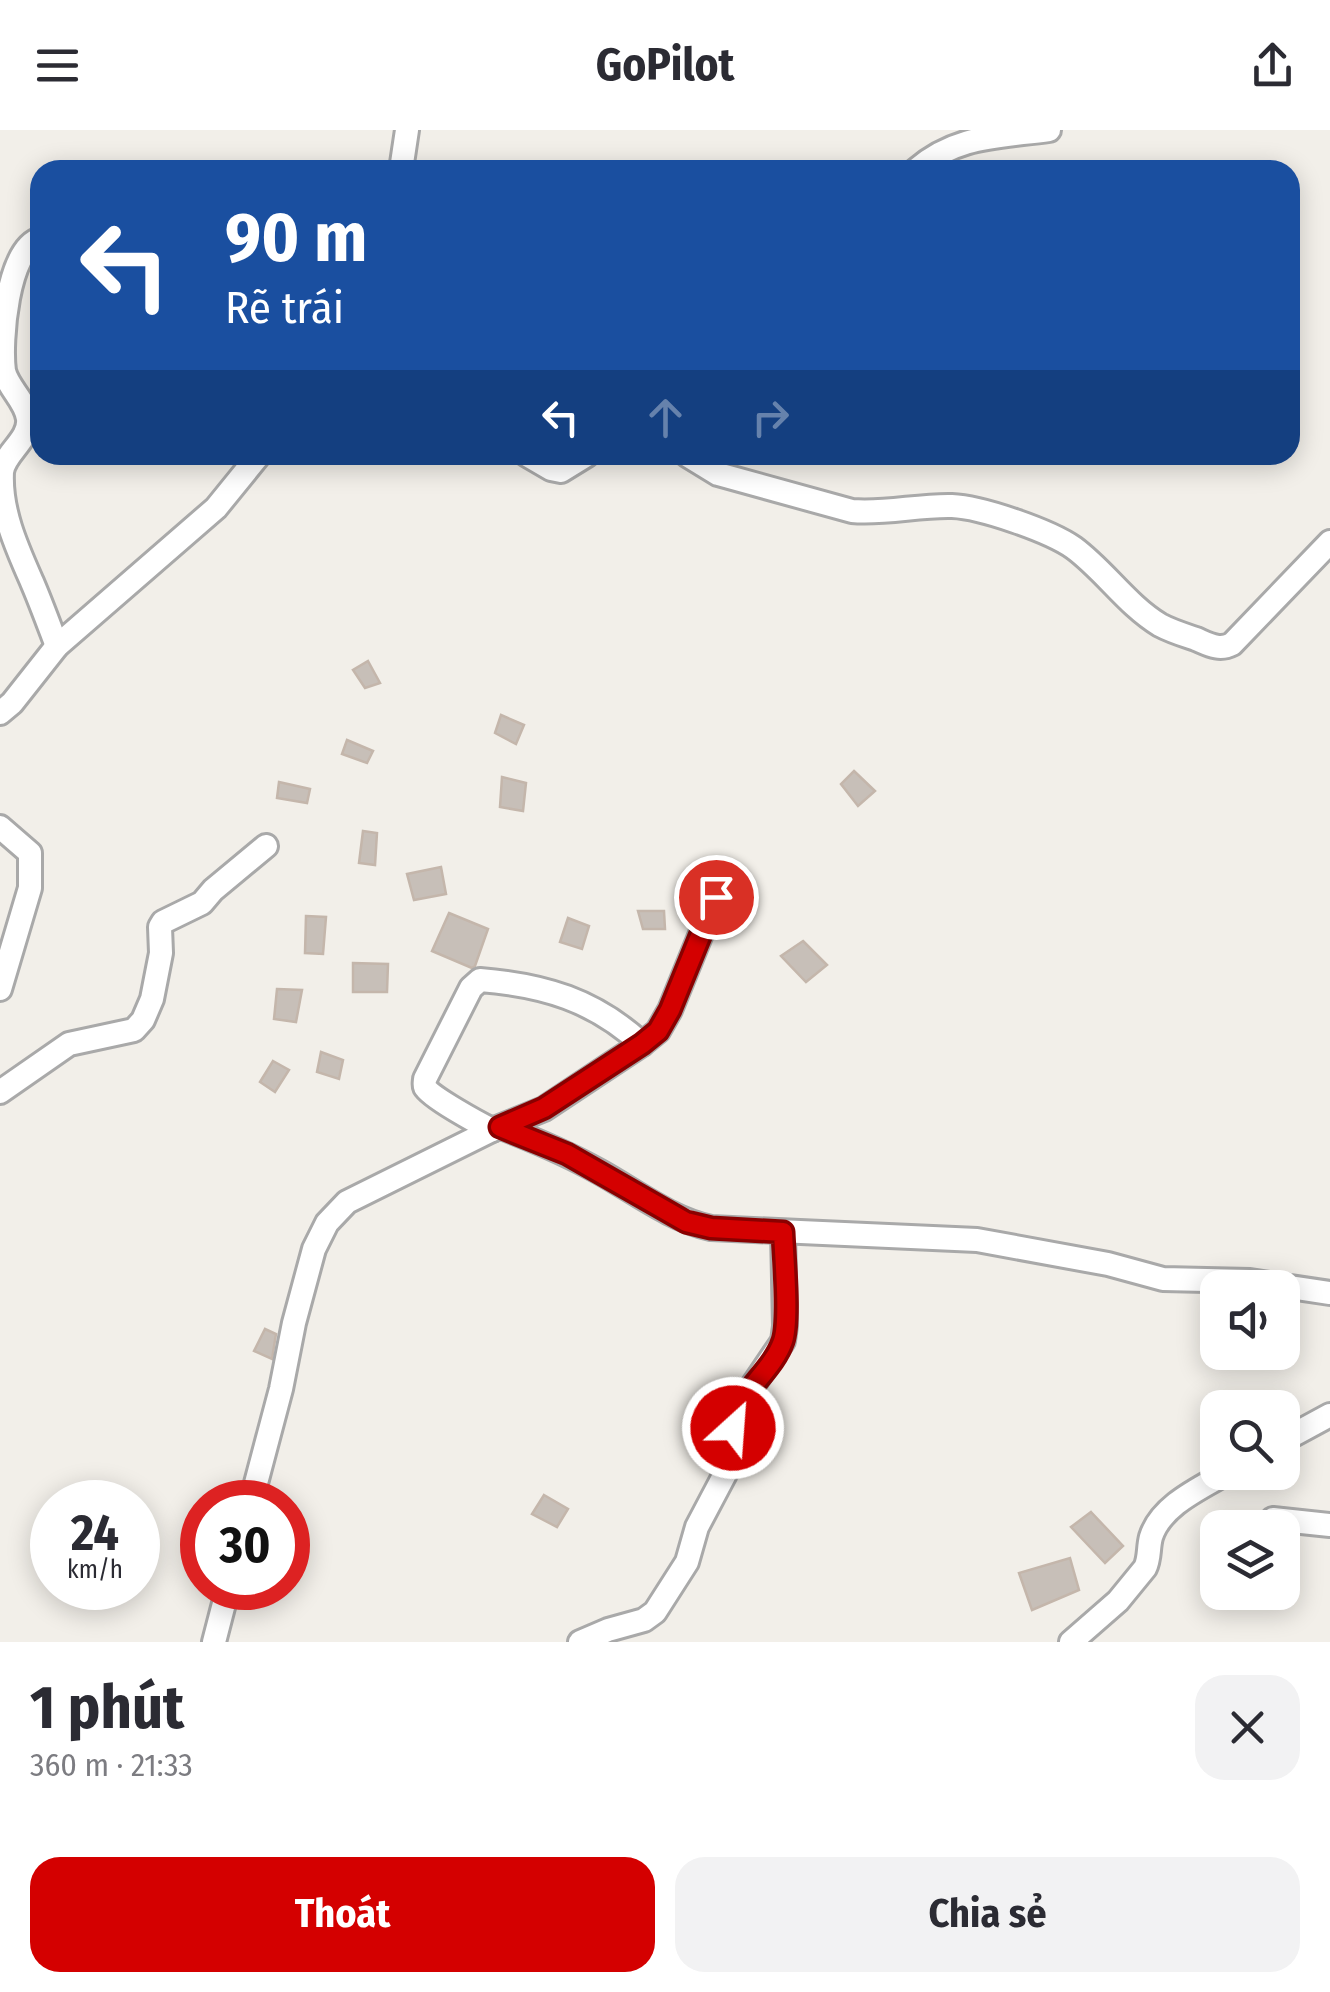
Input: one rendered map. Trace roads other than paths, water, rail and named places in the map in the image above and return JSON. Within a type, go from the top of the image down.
[{"type":"street","points":[[403,160],[408,130]]},
{"type":"street","points":[[928,160],[965,141],[1049,130]]},
{"type":"street","points":[[30,243],[11,278],[2,353],[5,376],[22,402],[28,420],[23,437],[3,466],[2,490],[9,530],[57,646]]},
{"type":"street","points":[[0,713],[57,646],[216,508],[251,465]]},
{"type":"street","points":[[545,465],[561,471],[571,465]]},
{"type":"street","points":[[703,465],[718,474],[852,511],[952,506],[978,509],[1063,541],[1162,626],[1225,648],[1330,542]]},
{"type":"street","points":[[0,827],[30,853],[30,888],[0,989]]},
{"type":"street","points":[[0,1092],[69,1044],[134,1030],[152,999],[163,922],[202,903],[212,890],[266,846]]},
{"type":"street","points":[[257,1480],[314,1249],[327,1223],[347,1202],[544,1108],[658,1031],[716,897]]},
{"type":"street","points":[[642,1044],[590,1007],[556,991],[480,980],[472,988],[424,1085],[444,1101],[496,1128],[567,1154],[686,1222],[711,1228],[977,1240],[1108,1264],[1163,1279],[1250,1281],[1330,1294]]},
{"type":"street","points":[[580,1642],[644,1620],[655,1612],[687,1562],[697,1527],[730,1462],[739,1406],[783,1342],[783,1232]]},
{"type":"street","points":[[1300,1431],[1330,1414]]},
{"type":"street","points":[[1071,1642],[1118,1602],[1146,1568],[1152,1534],[1162,1517],[1200,1489]]},
{"type":"street","points":[[1300,1522],[1330,1525]]},
{"type":"street","points":[[214,1642],[222,1610]]}]
